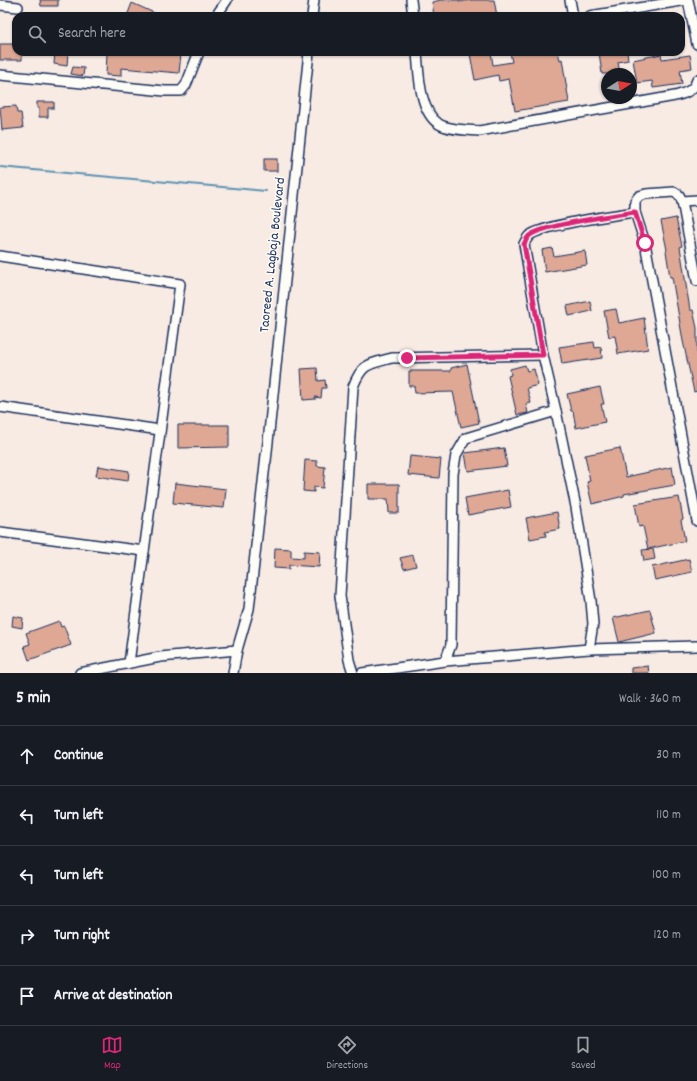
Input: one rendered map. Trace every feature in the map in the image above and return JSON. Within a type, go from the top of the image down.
[{"type":"street","points":[[219,12],[227,0]]},
{"type":"street","points":[[312,12],[314,0]]},
{"type":"street","points":[[411,0],[412,12]]},
{"type":"street","points":[[570,0],[572,12]]},
{"type":"street","points":[[614,12],[687,0],[697,44]]},
{"type":"street","points":[[0,5],[18,7]]},
{"type":"street","points":[[0,75],[164,91],[181,91],[186,85],[197,56]]},
{"type":"street","name":"Taoreed A. Lagbaja Boulevard","points":[[266,461],[309,56]]},
{"type":"street","points":[[417,56],[421,95],[432,117],[440,125],[479,131],[675,96],[690,91],[697,80]]},
{"type":"street","points":[[697,281],[682,201],[679,195],[674,192],[639,196],[635,201],[635,212],[645,243],[697,522]]},
{"type":"street","points":[[682,201],[697,200]]},
{"type":"street","points":[[589,649],[593,624],[591,600],[576,507],[543,355],[524,244],[529,236],[538,231],[590,219],[635,212]]},
{"type":"street","points":[[0,256],[180,284],[129,662]]},
{"type":"street","points":[[353,673],[349,660],[340,596],[353,387],[358,373],[370,364],[392,358],[543,355]]},
{"type":"street","name":"Taoreed A. Lagbaja Boulevard","points":[[233,673],[249,609],[275,377]]},
{"type":"street","points":[[0,407],[160,430]]},
{"type":"street","points":[[445,661],[451,645],[453,474],[456,455],[466,438],[556,411]]},
{"type":"street","points":[[0,532],[144,551]]},
{"type":"street","points":[[362,673],[445,661],[589,649],[697,646]]},
{"type":"street","points":[[80,673],[160,656],[238,650]]},
{"type":"building","points":[[40,0],[58,0],[58,6],[41,6]]},
{"type":"building","points":[[441,0],[459,0],[459,2],[471,0],[494,0],[496,12],[433,12],[432,2]]},
{"type":"building","points":[[132,3],[152,12],[129,12]]},
{"type":"building","points":[[0,44],[12,44],[12,56],[22,56],[22,60],[0,60]]},
{"type":"building","points":[[690,55],[692,68],[680,70],[682,84],[653,88],[652,81],[637,83],[637,68],[634,68],[633,60],[652,56],[661,56],[662,59]]},
{"type":"building","points":[[55,56],[68,56],[67,66],[54,64]]},
{"type":"building","points":[[107,56],[181,56],[179,73],[121,68],[121,76],[106,75]]},
{"type":"building","points":[[470,56],[492,56],[493,65],[512,62],[511,56],[559,56],[560,60],[562,59],[569,102],[515,111],[509,79],[499,81],[498,75],[475,80]]},
{"type":"building","points":[[600,56],[628,56],[628,60],[618,62],[619,68],[601,68]]},
{"type":"building","points":[[73,67],[84,68],[83,76],[71,74]]},
{"type":"building","points":[[37,102],[54,102],[54,108],[48,108],[48,117],[39,117]]},
{"type":"building","points":[[16,106],[17,113],[21,113],[23,128],[2,130],[0,107]]},
{"type":"building","points":[[264,159],[277,159],[277,171],[264,171]]},
{"type":"building","points":[[676,218],[682,246],[680,247],[690,310],[693,310],[697,328],[697,391],[694,392],[683,341],[672,277],[670,277],[667,250],[661,221]]},
{"type":"building","points":[[552,248],[554,256],[585,251],[587,265],[545,272],[542,250]]},
{"type":"building","points":[[590,301],[592,311],[569,316],[567,306]]},
{"type":"building","points":[[616,309],[619,323],[644,318],[648,349],[618,354],[615,336],[609,337],[604,311]]},
{"type":"building","points":[[594,342],[595,348],[601,347],[602,358],[562,364],[559,347]]},
{"type":"building","points":[[467,364],[479,423],[461,427],[453,392],[415,393],[414,386],[409,386],[409,371],[451,371],[451,368]]},
{"type":"building","points":[[525,365],[527,371],[534,369],[538,385],[527,388],[531,403],[526,404],[528,413],[517,415],[508,376],[511,375],[510,369]]},
{"type":"building","points":[[317,368],[318,381],[325,380],[326,388],[322,388],[321,398],[315,397],[316,399],[303,400],[301,369]]},
{"type":"building","points":[[600,387],[604,404],[601,404],[605,422],[576,428],[573,411],[571,411],[567,394]]},
{"type":"building","points":[[178,425],[229,425],[229,447],[178,448]]},
{"type":"building","points":[[504,448],[507,466],[468,471],[465,453]]},
{"type":"building","points":[[620,448],[626,477],[672,467],[675,485],[624,494],[624,496],[592,504],[587,482],[590,481],[585,455]]},
{"type":"building","points":[[410,456],[441,459],[439,478],[408,475]]},
{"type":"building","points":[[305,460],[317,461],[317,466],[325,467],[323,488],[314,487],[314,492],[303,491]]},
{"type":"building","points":[[98,466],[129,471],[128,481],[96,476]]},
{"type":"building","points":[[175,483],[226,489],[224,508],[173,503]]},
{"type":"building","points":[[368,484],[399,484],[399,513],[389,513],[388,499],[368,499]]},
{"type":"building","points":[[508,490],[511,507],[468,515],[465,498]]},
{"type":"building","points":[[679,497],[685,541],[648,549],[643,526],[639,527],[635,504]]},
{"type":"building","points":[[557,512],[560,529],[545,532],[546,536],[530,539],[526,518]]},
{"type":"building","points":[[275,548],[291,549],[291,557],[304,558],[304,551],[320,552],[319,567],[289,565],[289,569],[274,568]]},
{"type":"building","points":[[653,549],[655,559],[644,561],[642,550]]},
{"type":"building","points":[[413,555],[416,566],[404,569],[400,558]]},
{"type":"building","points":[[689,559],[692,572],[655,580],[652,567]]},
{"type":"building","points":[[650,610],[656,633],[619,642],[613,618]]},
{"type":"building","points":[[13,616],[23,618],[22,628],[12,626]]},
{"type":"building","points":[[59,621],[61,627],[64,626],[71,645],[29,660],[24,646],[30,644],[26,633]]},
{"type":"building","points":[[648,666],[649,673],[631,673],[631,668]]},
{"type":"waterway","points":[[0,167],[266,191]]},
{"type":"route","points":[[407,358],[543,355],[524,244],[529,236],[538,231],[590,219],[635,212],[645,243]]}]
